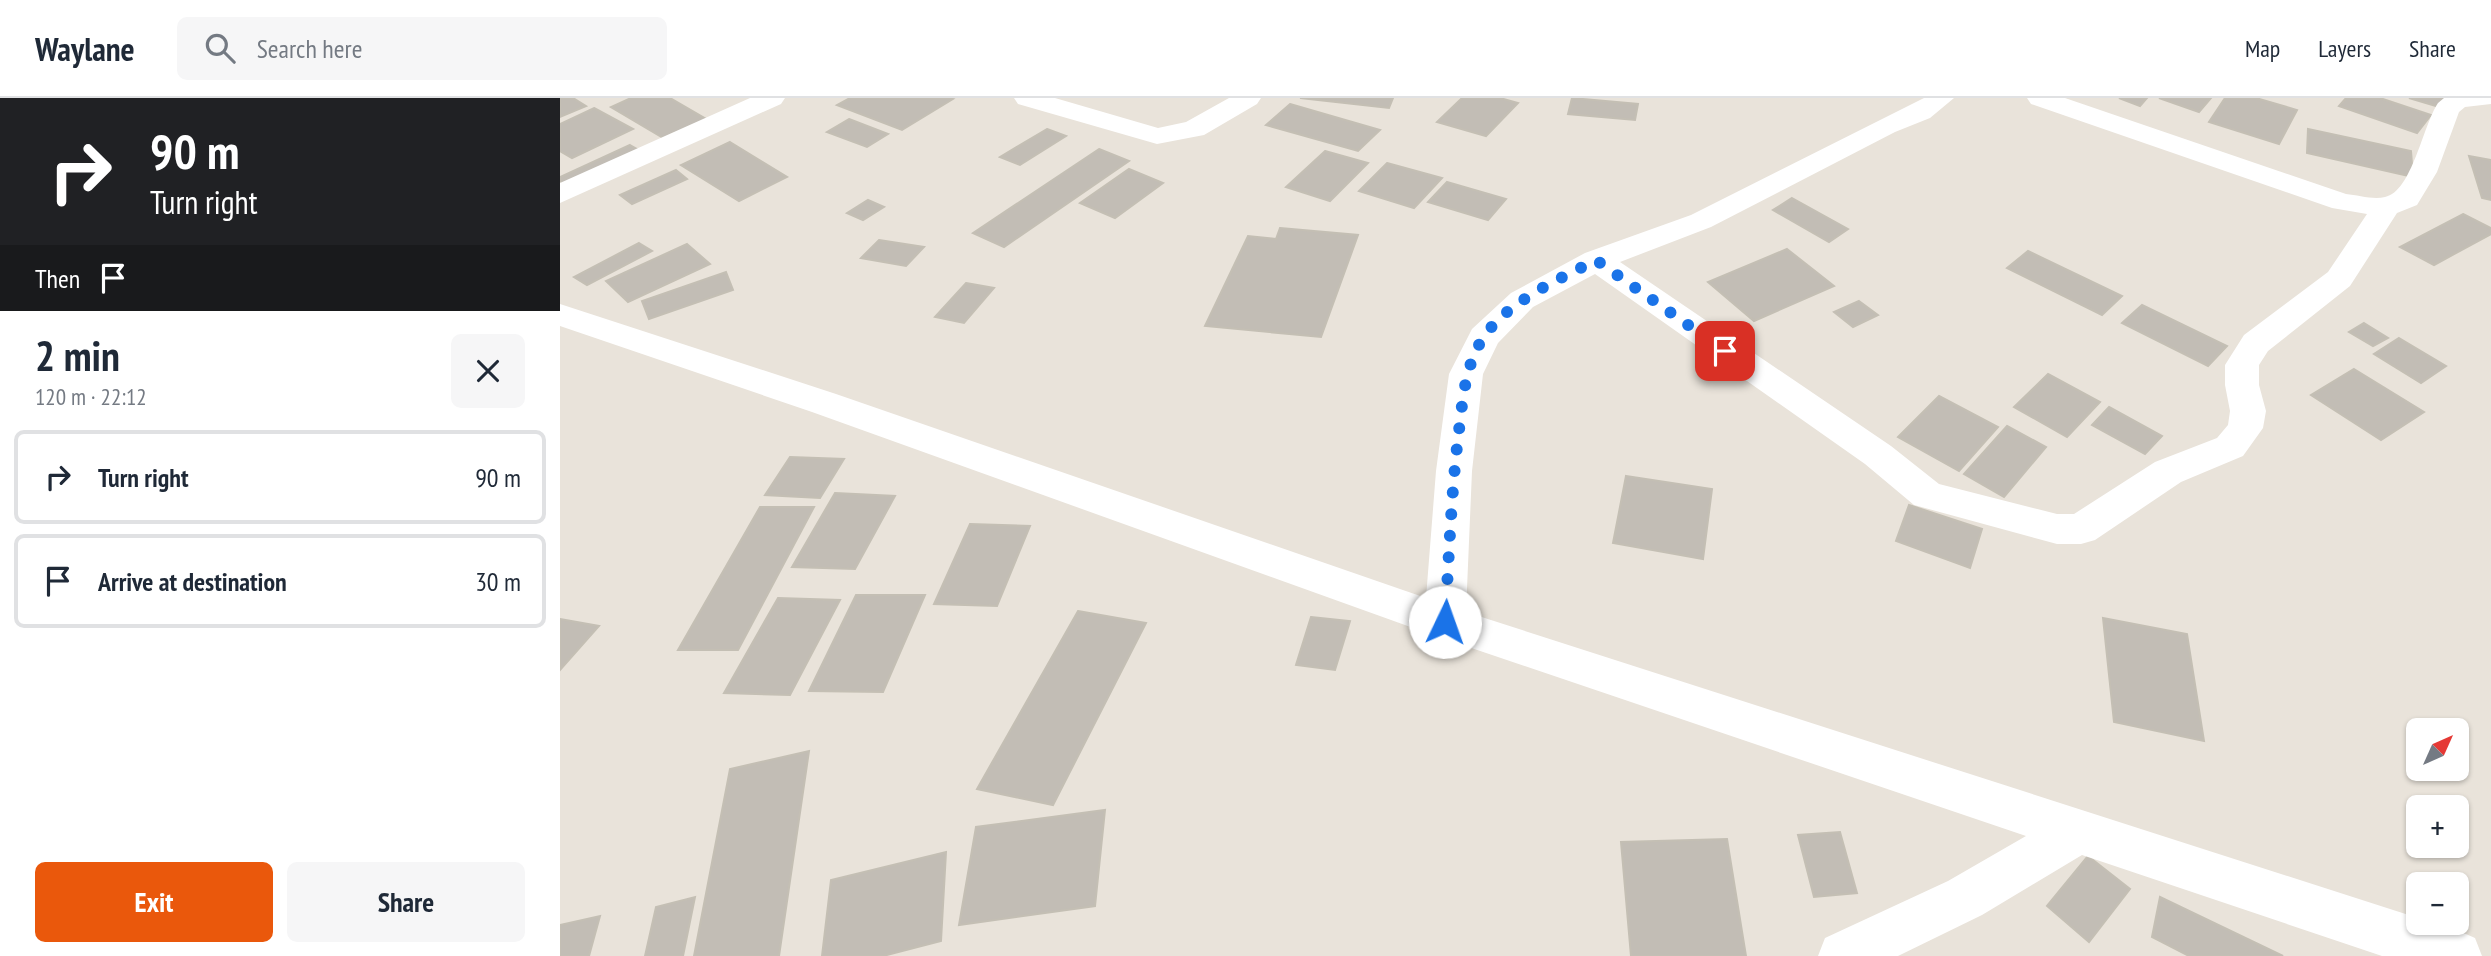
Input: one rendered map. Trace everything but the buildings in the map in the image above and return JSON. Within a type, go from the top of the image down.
[{"type":"street","points":[[560,194],[772,98]]},
{"type":"street","points":[[1027,98],[1157,136],[1194,129],[1248,98]]},
{"type":"street","points":[[1445,622],[1454,471],[1466,373],[1484,337],[1522,300],[1596,260],[1700,221],[1885,126],[1921,112],[1941,98]]},
{"type":"street","points":[[2040,98],[2342,202],[2386,207],[2407,199],[2423,172],[2448,109],[2458,100],[2491,99]]},
{"type":"street","points":[[1596,260],[1878,455],[1927,495],[2057,529],[2081,529],[2168,472],[2230,447],[2245,428],[2248,411],[2242,385],[2242,365],[2256,343],[2339,279],[2386,207]]},
{"type":"street","points":[[560,315],[824,403],[1445,622],[2457,956]]},
{"type":"street","points":[[1843,956],[1965,898],[2078,831]]},
{"type":"route","points":[[1445,622],[1454,471],[1466,373],[1484,337],[1503,318],[1522,300],[1596,260],[1725,351]]}]
